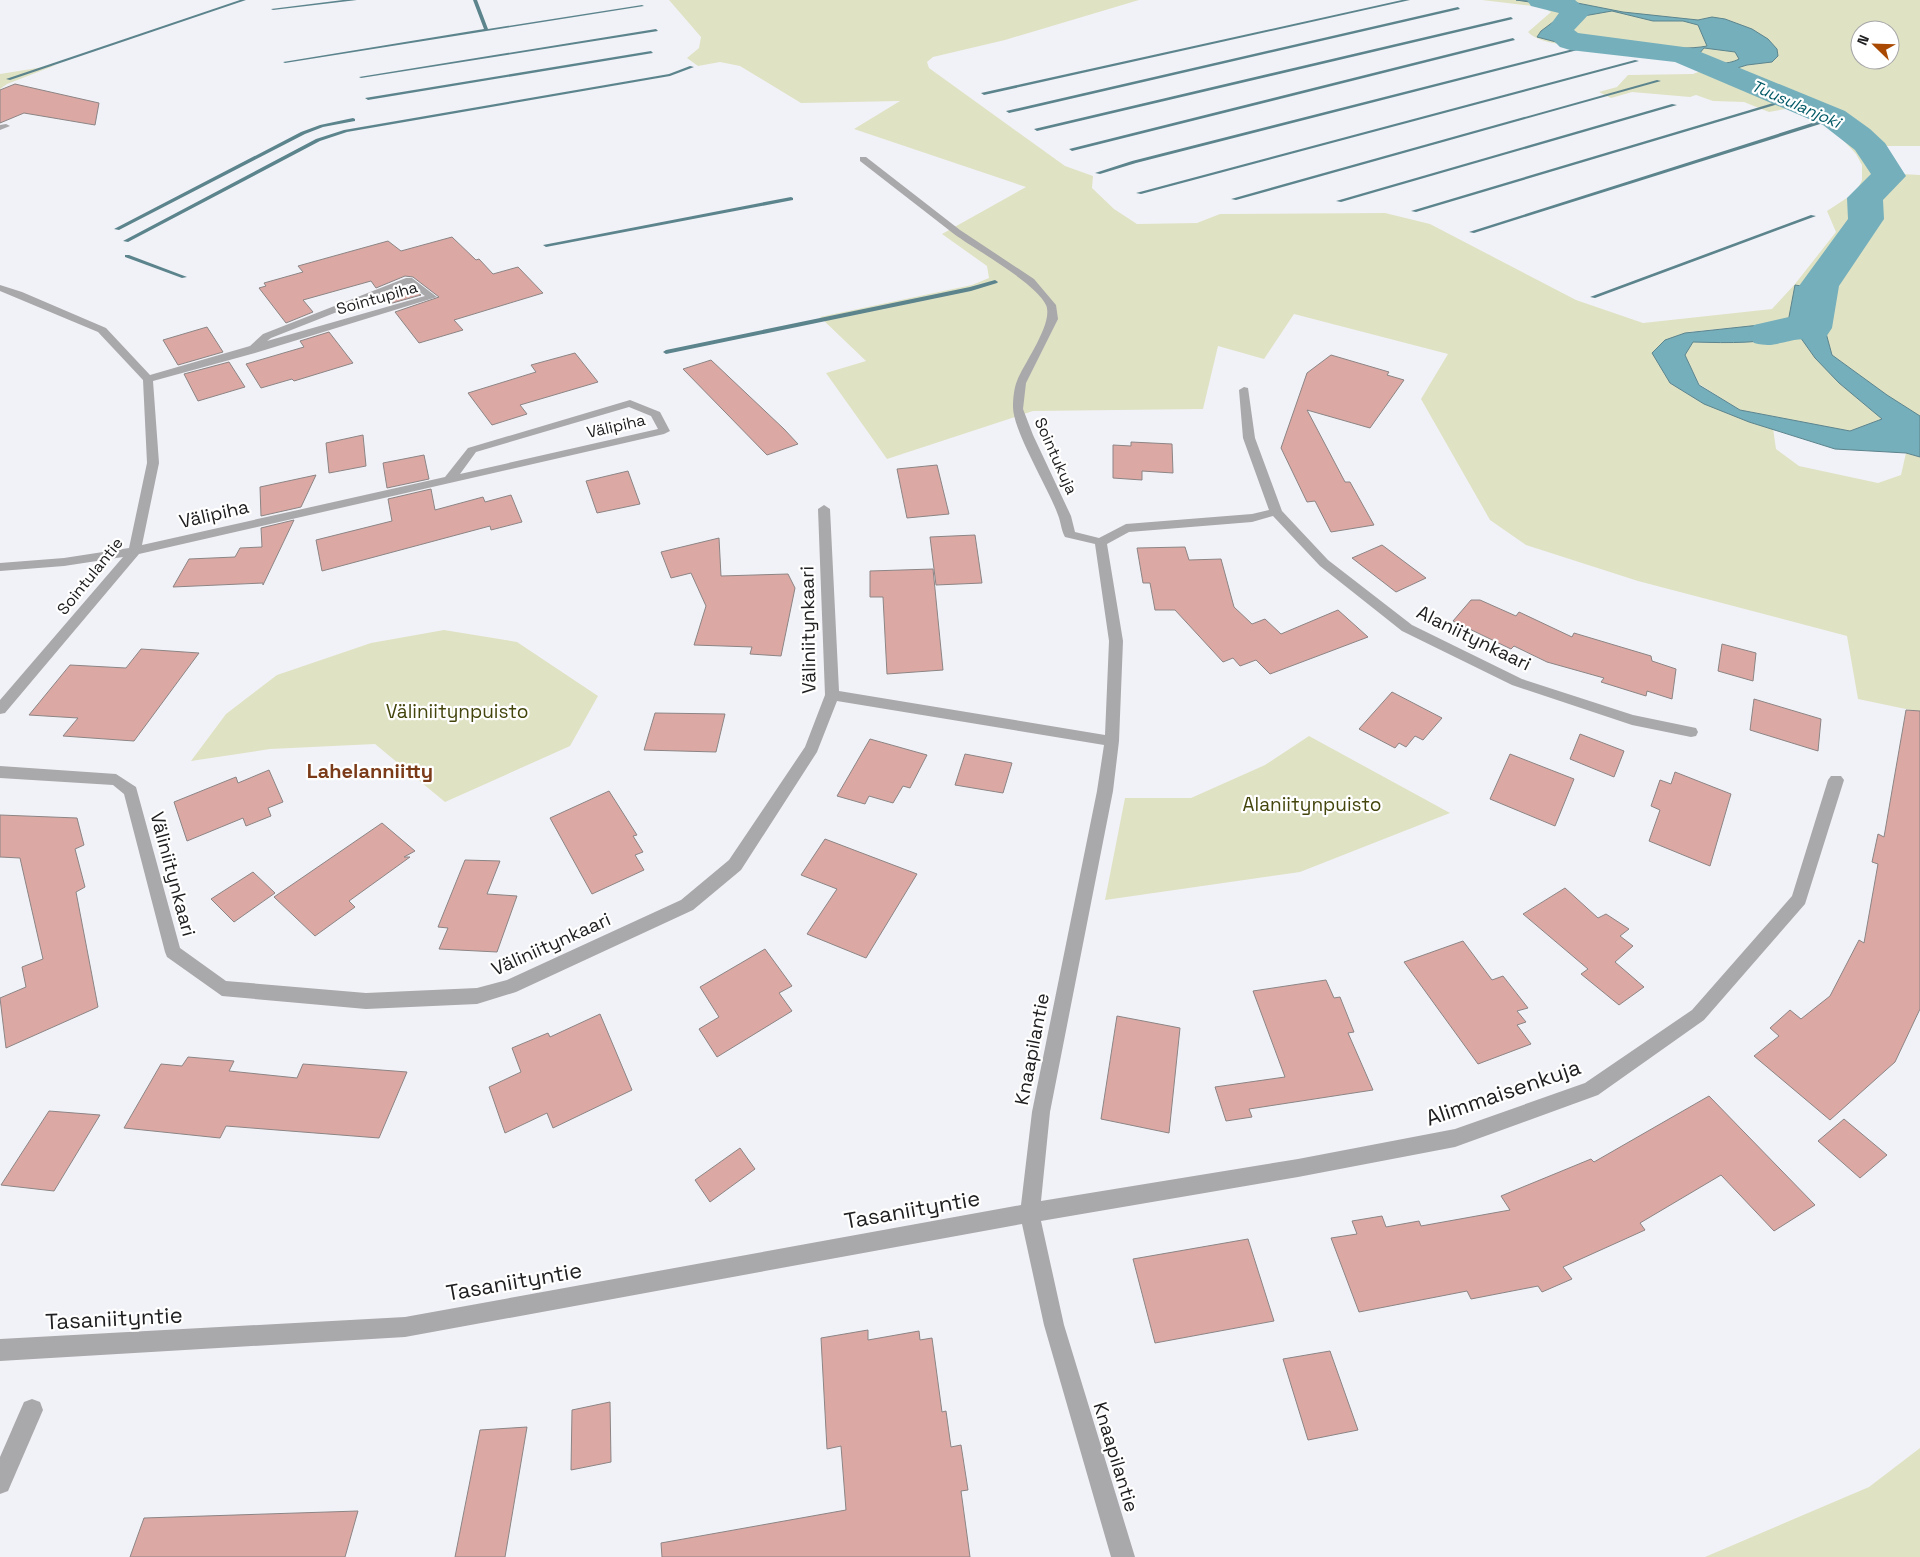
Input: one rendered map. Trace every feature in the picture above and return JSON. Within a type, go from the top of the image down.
[{"type":"street","name":"Sointukuja","points":[[863,159],[957,232],[992,257],[1031,281],[1051,305],[1053,319],[1021,383],[1018,409],[1027,435],[1065,516],[1069,534],[1101,542]]},
{"type":"street","name":"Sointupiha","points":[[148,378],[251,350],[298,337],[432,297],[409,280],[267,336],[251,350]]},
{"type":"street","points":[[0,288],[19,294],[102,330],[148,378]]},
{"type":"street","name":"Sointulantie","points":[[0,708],[135,551],[153,464],[148,378]]},
{"type":"street","name":"Alaniitynkaari","points":[[1244,390],[1249,438],[1276,512],[1324,563],[1408,628],[1517,682],[1632,720],[1691,732]]},
{"type":"street","name":"Välipiha","points":[[0,567],[64,562],[135,551],[448,481],[564,455],[664,431],[656,414],[630,403],[472,450],[448,481]]},
{"type":"street","name":"Väliniitynkaari","points":[[0,772],[116,780],[131,791],[173,952],[222,988],[366,1001],[477,996],[510,987],[687,904],[735,865],[812,748],[832,695],[824,509]]},
{"type":"street","points":[[1101,542],[1126,528],[1252,518],[1276,512]]},
{"type":"street","name":"Knaapilantie","points":[[1101,542],[1116,641],[1112,741],[1105,791],[1041,1112],[1030,1214],[1054,1325],[1123,1557]]},
{"type":"street","points":[[832,695],[1112,741]]},
{"type":"street","name":"Alimmaisenkuja","points":[[1030,1214],[1455,1138],[1592,1089],[1698,1015],[1799,899],[1836,780]]},
{"type":"street","name":"Tasaniityntie","points":[[0,1350],[405,1327],[1030,1214]]},
{"type":"street","points":[[0,1482],[32,1410]]},
{"type":"green space","points":[[669,0],[1139,0],[1005,40],[933,57],[927,62],[929,68],[1065,166],[1093,176],[1092,188],[1114,209],[1137,224],[1197,223],[1220,214],[1385,213],[1430,224],[1576,300],[1643,323],[1772,309],[1795,284],[1836,232],[1827,211],[1856,192],[1862,180],[1862,165],[1856,154],[1823,118],[1791,108],[1769,112],[1744,102],[1713,101],[1696,95],[1690,97],[1632,92],[1611,98],[1599,92],[1617,87],[1628,75],[1693,74],[1706,69],[1689,61],[1644,57],[1642,53],[1548,42],[1536,38],[1528,32],[1551,12],[1542,7],[1482,0],[1920,0],[1920,146],[1873,146],[1902,174],[1920,175],[1920,416],[1887,395],[1832,355],[1823,322],[1827,290],[1789,322],[1688,332],[1670,383],[1720,409],[1746,420],[1773,428],[1776,449],[1799,466],[1878,483],[1901,475],[1906,453],[1920,457],[1920,712],[1858,699],[1847,636],[1638,581],[1526,545],[1490,520],[1421,399],[1448,354],[1294,314],[1264,359],[1218,346],[1203,409],[1033,411],[887,459],[826,373],[866,361],[820,317],[972,285],[989,278],[987,266],[942,234],[1026,187],[854,129],[900,101],[801,103],[740,66],[720,62],[698,66],[687,58],[699,48],[701,37]]},
{"type":"green space","points":[[56,65],[7,84],[0,89],[0,74]]},
{"type":"green space","points":[[1798,334],[1837,379],[1883,419],[1850,431],[1740,410],[1699,384],[1685,355],[1693,342],[1733,343],[1772,340]]},
{"type":"green space","name":"Väliniitynpuisto","points":[[444,630],[517,642],[598,696],[570,746],[445,802],[375,744],[270,749],[191,761],[226,714],[277,675],[371,643]]},
{"type":"green space","name":"Alaniitynpuisto","points":[[1309,736],[1450,813],[1300,872],[1105,900],[1125,798],[1191,798],[1265,765]]},
{"type":"green space","points":[[1920,1448],[1920,1557],[1705,1557],[1869,1487]]},
{"type":"water","points":[[1516,0],[1562,0],[1623,12],[1698,20],[1712,17],[1725,19],[1752,29],[1768,39],[1777,49],[1778,56],[1772,62],[1747,65],[1721,73],[1674,55],[1608,46],[1560,43],[1537,37],[1541,31],[1561,16],[1560,10],[1536,3]],"holes":[[[1612,11],[1653,21],[1683,21],[1698,25],[1707,46],[1658,48],[1618,44],[1582,37],[1570,32],[1569,22],[1578,17]],[[1704,48],[1735,52],[1739,59],[1724,63],[1707,61],[1699,54]]]},
{"type":"water","points":[[1795,285],[1827,290],[1823,322],[1832,355],[1887,395],[1920,416],[1920,457],[1906,453],[1835,449],[1749,422],[1704,404],[1670,383],[1652,353],[1665,340],[1685,333],[1788,322]],"holes":[[[1798,334],[1815,358],[1839,383],[1882,419],[1850,431],[1740,410],[1699,385],[1685,355],[1693,342],[1733,343],[1759,341]]]},
{"type":"building","points":[[15,84],[99,103],[95,125],[24,113],[0,123],[0,90]]},
{"type":"building","points":[[452,237],[476,260],[479,259],[493,274],[518,267],[543,293],[454,320],[463,330],[419,343],[395,312],[439,297],[413,277],[405,276],[376,288],[371,281],[303,300],[313,312],[286,323],[259,288],[266,286],[264,283],[303,272],[298,266],[388,241],[401,251]]},
{"type":"building","points":[[408,286],[421,295],[389,304],[383,296]]},
{"type":"building","points":[[207,327],[223,352],[178,365],[163,340]]},
{"type":"building","points":[[329,332],[353,363],[294,381],[292,379],[261,388],[246,364],[304,347],[300,341]]},
{"type":"building","points":[[575,353],[598,382],[520,405],[527,414],[492,425],[468,393],[536,372],[531,365]]},
{"type":"building","points":[[1331,355],[1389,372],[1387,375],[1404,380],[1370,428],[1307,410],[1345,482],[1350,482],[1374,525],[1331,532],[1315,501],[1307,502],[1281,448],[1307,373]]},
{"type":"building","points":[[711,360],[798,444],[767,455],[683,369]]},
{"type":"building","points":[[229,362],[245,387],[198,401],[184,374]]},
{"type":"building","points":[[363,435],[366,466],[329,473],[326,443]]},
{"type":"building","points":[[1131,442],[1172,444],[1173,473],[1142,471],[1142,480],[1113,478],[1113,445],[1131,446]]},
{"type":"building","points":[[424,455],[429,479],[387,488],[383,463]]},
{"type":"building","points":[[937,465],[949,514],[907,518],[897,469]]},
{"type":"building","points":[[628,471],[640,504],[597,513],[586,481]]},
{"type":"building","points":[[316,475],[301,507],[261,516],[260,487]]},
{"type":"building","points":[[431,489],[435,510],[483,497],[485,502],[511,495],[522,522],[491,530],[490,526],[322,571],[316,540],[392,521],[388,499]]},
{"type":"building","points":[[294,520],[263,585],[263,583],[173,587],[189,559],[235,557],[240,548],[262,547],[261,528]]},
{"type":"building","points":[[975,535],[982,583],[936,585],[930,537]]},
{"type":"building","points":[[719,538],[721,576],[788,574],[795,588],[781,656],[750,654],[752,647],[694,645],[706,606],[691,573],[671,578],[661,552]]},
{"type":"building","points":[[1382,545],[1426,578],[1396,592],[1352,558]]},
{"type":"building","points":[[1185,547],[1189,560],[1221,559],[1234,607],[1252,624],[1265,619],[1281,634],[1338,610],[1368,637],[1270,674],[1256,660],[1240,666],[1233,658],[1223,662],[1175,610],[1155,610],[1150,583],[1143,583],[1137,548]]},
{"type":"building","points":[[933,569],[943,670],[887,674],[883,597],[870,597],[870,571]]},
{"type":"building","points":[[1471,600],[1480,600],[1516,616],[1519,612],[1572,637],[1574,633],[1651,656],[1652,661],[1676,669],[1672,699],[1647,691],[1646,696],[1601,682],[1604,678],[1547,662],[1514,646],[1511,649],[1453,621]]},
{"type":"building","points":[[1722,644],[1756,653],[1753,681],[1718,671]]},
{"type":"building","points":[[141,649],[199,653],[134,741],[63,736],[78,718],[29,715],[70,665],[126,668]]},
{"type":"building","points":[[1392,692],[1442,718],[1423,740],[1415,736],[1406,747],[1399,743],[1395,748],[1359,729]]},
{"type":"building","points":[[1754,699],[1821,719],[1818,751],[1750,730]]},
{"type":"building","points":[[1906,710],[1920,711],[1920,1009],[1895,1062],[1830,1120],[1754,1056],[1779,1036],[1770,1028],[1790,1010],[1801,1019],[1830,996],[1859,940],[1864,943],[1878,864],[1872,862],[1878,834],[1884,837]]},
{"type":"building","points":[[655,713],[725,714],[716,752],[644,750]]},
{"type":"building","points":[[1580,734],[1624,751],[1614,777],[1570,759]]},
{"type":"building","points":[[870,739],[927,755],[910,788],[903,786],[893,803],[869,796],[865,804],[837,796]]},
{"type":"building","points":[[965,754],[1012,763],[1003,793],[955,785]]},
{"type":"building","points":[[1510,754],[1574,779],[1555,826],[1490,799]]},
{"type":"building","points":[[269,770],[283,802],[268,808],[271,816],[246,826],[243,818],[187,841],[174,802],[236,777],[238,783]]},
{"type":"building","points":[[1675,772],[1731,794],[1710,866],[1649,841],[1660,810],[1651,806],[1660,780],[1671,784]]},
{"type":"building","points":[[609,791],[637,835],[633,836],[643,852],[635,855],[644,870],[592,894],[550,818]]},
{"type":"building","points":[[0,815],[77,818],[84,845],[75,849],[85,887],[76,892],[98,1007],[6,1048],[0,998],[26,987],[22,967],[43,959],[20,858],[0,857]]},
{"type":"building","points":[[382,823],[415,851],[404,857],[410,857],[349,901],[355,907],[315,936],[274,897]]},
{"type":"building","points":[[825,839],[917,874],[866,958],[807,934],[837,889],[801,875]]},
{"type":"building","points":[[465,860],[500,861],[487,894],[517,896],[497,952],[439,949],[448,928],[438,927]]},
{"type":"building","points":[[253,872],[275,893],[234,922],[211,899]]},
{"type":"building","points":[[1565,888],[1598,918],[1606,914],[1629,929],[1620,936],[1633,946],[1615,962],[1644,987],[1619,1005],[1581,974],[1588,969],[1523,914]]},
{"type":"building","points":[[1463,941],[1492,980],[1503,976],[1528,1008],[1517,1011],[1526,1022],[1517,1025],[1531,1044],[1478,1064],[1404,962]]},
{"type":"building","points":[[765,949],[792,986],[779,993],[792,1011],[717,1057],[699,1029],[719,1017],[700,987]]},
{"type":"building","points":[[1326,980],[1334,998],[1340,997],[1354,1032],[1348,1033],[1373,1090],[1249,1109],[1252,1117],[1226,1121],[1215,1087],[1285,1077],[1253,991]]},
{"type":"building","points":[[600,1014],[632,1090],[553,1128],[547,1113],[505,1133],[489,1087],[521,1072],[512,1048],[548,1033],[550,1037]]},
{"type":"building","points":[[1117,1016],[1180,1028],[1169,1133],[1101,1119]]},
{"type":"building","points":[[188,1057],[234,1061],[229,1071],[297,1078],[303,1064],[407,1072],[379,1138],[226,1126],[220,1138],[124,1128],[161,1064],[182,1066]]},
{"type":"building","points":[[1709,1096],[1815,1205],[1774,1231],[1721,1175],[1640,1223],[1645,1230],[1563,1267],[1572,1279],[1542,1292],[1538,1286],[1471,1299],[1467,1291],[1359,1312],[1331,1238],[1357,1234],[1352,1221],[1382,1216],[1386,1227],[1419,1221],[1421,1226],[1510,1210],[1501,1196],[1591,1159],[1594,1162]]},
{"type":"building","points":[[49,1111],[100,1115],[54,1191],[1,1185]]},
{"type":"building","points":[[1844,1119],[1887,1155],[1860,1178],[1818,1141]]},
{"type":"building","points":[[740,1148],[755,1169],[710,1202],[695,1180]]},
{"type":"building","points":[[1248,1239],[1274,1321],[1155,1343],[1133,1259]]},
{"type":"building","points":[[868,1330],[868,1340],[919,1331],[920,1340],[932,1338],[942,1412],[946,1411],[951,1447],[961,1445],[968,1490],[961,1491],[970,1557],[662,1557],[661,1543],[846,1510],[841,1446],[827,1449],[821,1338]]},
{"type":"building","points":[[1330,1351],[1358,1430],[1308,1440],[1283,1359]]},
{"type":"building","points":[[610,1402],[611,1462],[571,1470],[572,1410]]},
{"type":"building","points":[[527,1427],[505,1557],[455,1557],[480,1430]]},
{"type":"building","points":[[358,1511],[345,1557],[130,1557],[144,1518]]},
{"type":"waterway","points":[[8,79],[244,0]]},
{"type":"waterway","points":[[273,9],[355,0]]},
{"type":"waterway","points":[[475,0],[486,29]]},
{"type":"waterway","points":[[984,93],[1408,0]]},
{"type":"waterway","name":"Tuusulanjoki","points":[[1540,0],[1560,3],[1576,13],[1565,21],[1559,32],[1570,41],[1681,54],[1834,118],[1859,136],[1880,159],[1889,176],[1865,198],[1866,219],[1819,286],[1811,328],[1786,328],[1769,334]]},
{"type":"waterway","points":[[285,62],[642,6]]},
{"type":"waterway","points":[[1009,111],[1458,8]]},
{"type":"waterway","points":[[1037,129],[1511,18]]},
{"type":"waterway","points":[[361,77],[656,30]]},
{"type":"waterway","points":[[1072,149],[1513,39]]},
{"type":"waterway","points":[[1098,173],[1134,162],[1599,44]]},
{"type":"waterway","points":[[368,98],[651,52]]},
{"type":"waterway","points":[[1139,193],[1637,61]]},
{"type":"waterway","points":[[126,241],[318,140],[346,131],[670,75],[692,67]]},
{"type":"waterway","points":[[1234,199],[1659,81]]},
{"type":"waterway","points":[[1414,211],[1789,100]]},
{"type":"waterway","points":[[1339,201],[1674,105]]},
{"type":"waterway","points":[[1472,232],[1834,118]]},
{"type":"waterway","points":[[117,229],[303,133],[322,126],[353,120]]},
{"type":"waterway","points":[[546,245],[791,199]]},
{"type":"waterway","points":[[1593,297],[1813,216]]},
{"type":"waterway","points":[[127,256],[184,277]]},
{"type":"waterway","points":[[666,352],[971,289],[995,282]]},
{"type":"district","name":"Lahelanniitty","points":[[370,771]]}]
